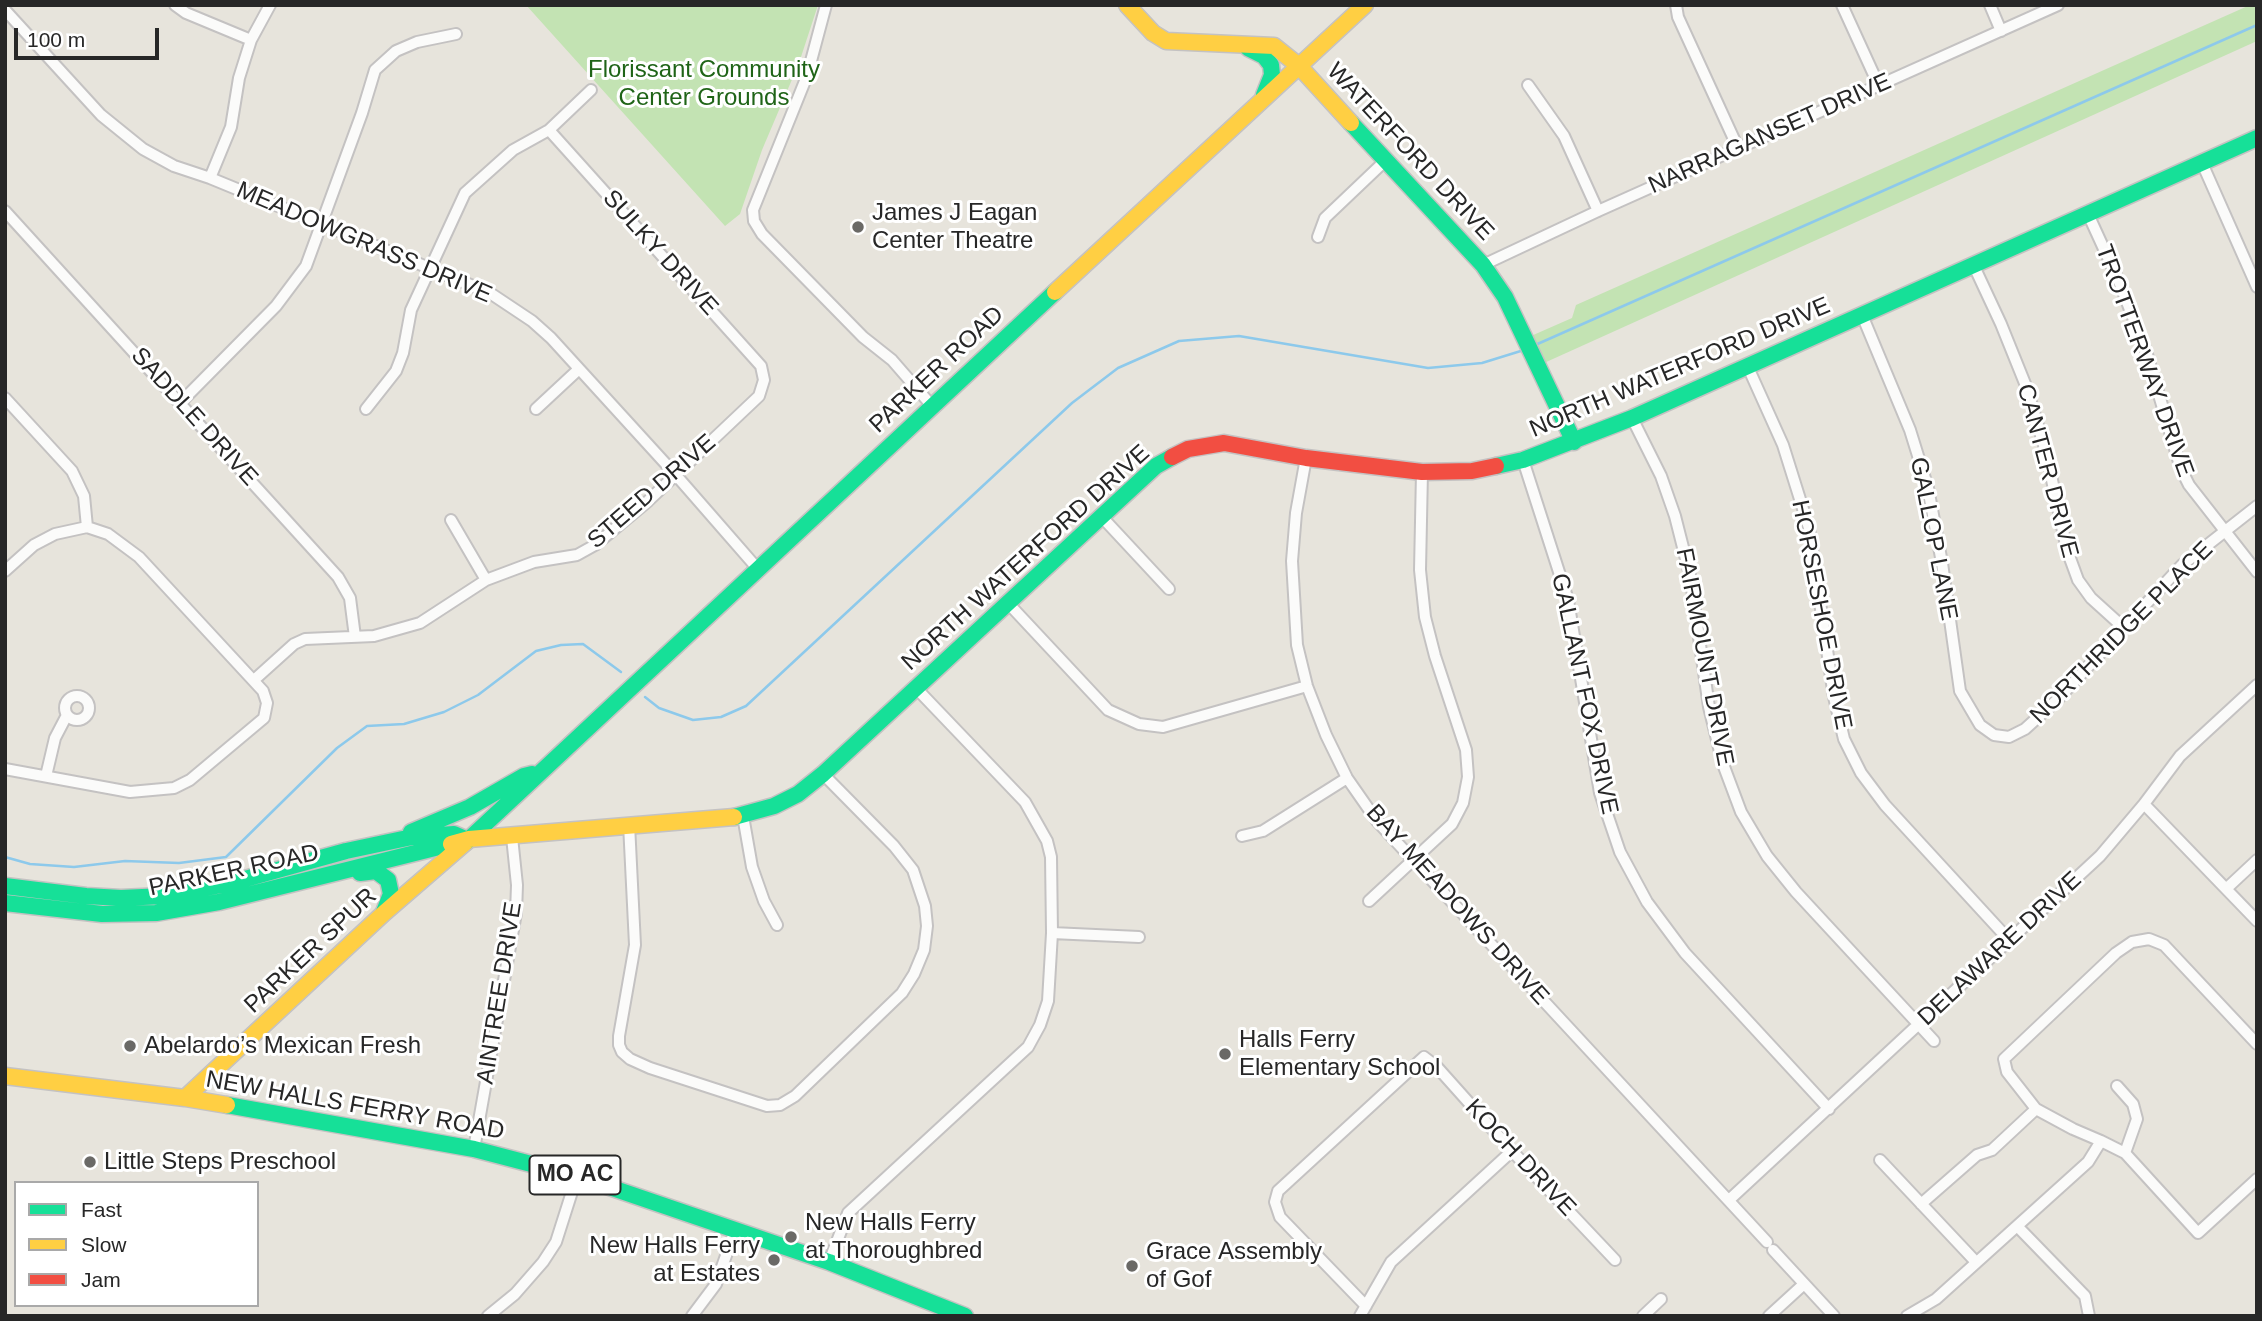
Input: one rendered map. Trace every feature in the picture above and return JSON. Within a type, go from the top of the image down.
[{"type":"main road","name":"WATERFORD DRIVE","points":[[1127,5],[1153,33],[1166,41],[1274,46],[1284,51],[1300,66],[1483,265],[1505,297],[1574,442]]},
{"type":"main road","name":"PARKER ROAD","points":[[5,903],[102,914],[156,913],[306,881],[469,839],[757,568],[1365,5]]},
{"type":"main road","points":[[1239,45],[1264,55],[1271,65],[1269,88],[1260,102]]},
{"type":"main road","name":"NORTH WATERFORD DRIVE","points":[[469,839],[743,816],[799,794],[824,774],[1156,466],[1188,449],[1224,443],[1306,458],[1422,472],[1472,471],[1523,460],[1632,418],[2257,138]]},
{"type":"main road","name":"PARKER ROAD","points":[[376,845],[470,807],[524,776],[541,771]]},
{"type":"main road","points":[[500,810],[503,826],[512,837]]},
{"type":"main road","name":"PARKER ROAD","points":[[5,886],[86,896],[164,896],[226,884],[412,837],[440,834],[469,839]]},
{"type":"main road","name":"PARKER SPUR","points":[[186,1098],[469,839]]},
{"type":"main road","points":[[306,881],[376,871],[388,880],[391,894],[384,914]]},
{"type":"main road","name":"NEW HALLS FERRY ROAD","points":[[5,1076],[186,1098],[474,1149],[576,1176],[735,1230],[829,1262],[965,1316]]},
{"type":"street","points":[[176,5],[186,13],[251,40]]},
{"type":"street","points":[[209,178],[231,127],[239,78],[251,40],[270,5]]},
{"type":"street","points":[[827,5],[806,80],[753,210],[754,221],[762,234],[863,337],[892,360],[932,406]]},
{"type":"street","points":[[1676,5],[1678,18],[1738,148]]},
{"type":"street","points":[[1842,5],[1879,86]]},
{"type":"street","points":[[1990,5],[2001,31]]},
{"type":"street","name":"NARRAGANSET DRIVE","points":[[1483,265],[2058,5]]},
{"type":"street","name":"MEADOWGRASS DRIVE","points":[[5,10],[101,115],[121,133],[174,166],[490,293],[532,321],[676,474],[757,568]]},
{"type":"street","points":[[180,402],[276,306],[306,266],[375,70],[397,51],[418,42],[456,34]]},
{"type":"street","points":[[1528,85],[1564,136],[1598,211]]},
{"type":"street","points":[[366,409],[396,371],[403,353],[411,310],[465,193],[513,150],[549,130],[591,90]]},
{"type":"street","name":"SULKY DRIVE","points":[[549,130],[754,358],[763,371],[764,380]]},
{"type":"street","points":[[1318,237],[1325,218],[1386,160]]},
{"type":"street","points":[[2202,163],[2257,287]]},
{"type":"street","name":"SADDLE DRIVE","points":[[5,211],[338,576],[349,598],[355,637]]},
{"type":"street","name":"TROTTERWAY DRIVE","points":[[2088,214],[2120,284],[2146,351],[2181,469],[2189,485],[2257,572]]},
{"type":"street","name":"CANTER DRIVE","points":[[1973,264],[2026,386],[2046,452],[2067,550],[2078,580],[2091,598],[2123,627]]},
{"type":"street","name":"GALLOP LANE","points":[[1862,315],[1910,430],[1928,488],[1942,563],[1960,691],[1980,724]]},
{"type":"street","name":"HORSESHOE DRIVE","points":[[1747,365],[1783,445],[1809,528],[1833,697],[1844,740],[1861,773],[1885,805],[2010,941]]},
{"type":"street","points":[[536,409],[579,369]]},
{"type":"street","name":"STEED DRIVE","points":[[254,680],[294,644],[305,639],[384,634],[420,623],[485,580],[534,562],[577,555],[595,545],[755,401],[764,380]]},
{"type":"street","points":[[5,398],[72,471],[84,496],[87,527]]},
{"type":"street","name":"FAIRMOUNT DRIVE","points":[[1632,418],[1661,476],[1675,516],[1690,575],[1709,707],[1723,764],[1741,812],[1767,856],[1789,883],[1934,1041]]},
{"type":"street","name":"BAY MEADOWS DRIVE","points":[[1306,458],[1296,513],[1292,561],[1297,645],[1307,686],[1326,735],[1347,778],[1377,821],[1412,860],[1834,1316]]},
{"type":"street","name":"GALLANT FOX DRIVE","points":[[1523,460],[1567,600],[1600,793],[1620,852],[1647,902],[1685,953],[1829,1109]]},
{"type":"street","points":[[1368,901],[1452,824],[1463,803],[1468,777],[1466,751],[1425,617],[1420,570],[1422,472]]},
{"type":"street","name":"NORTHRIDGE PLACE","points":[[1980,724],[1994,735],[2009,737],[2025,729],[2058,699],[2182,565],[2257,506]]},
{"type":"street","points":[[1101,516],[1169,589]]},
{"type":"street","points":[[451,520],[485,580]]},
{"type":"street","points":[[5,571],[34,545],[55,534],[87,527],[107,534],[139,557],[254,680],[267,703],[264,718],[190,780],[174,788],[130,792],[5,769]]},
{"type":"street","points":[[1007,602],[1108,710],[1139,724],[1163,727],[1307,686]]},
{"type":"street","name":"DELAWARE DRIVE","points":[[1729,1200],[2101,856],[2180,756],[2257,685]]},
{"type":"street","points":[[829,1262],[848,1213],[1028,1047],[1040,1025],[1048,1001],[1052,933],[1051,857],[1038,823],[1025,802],[916,688]]},
{"type":"street","points":[[46,776],[55,738],[67,715]]},
{"type":"street","points":[[629,824],[635,945],[619,1045],[630,1059],[650,1068],[767,1106],[780,1105],[795,1096],[902,993],[924,950],[927,926],[925,906],[913,870],[894,846],[824,774]]},
{"type":"street","points":[[1242,836],[1263,831],[1347,778]]},
{"type":"street","points":[[2144,804],[2257,921]]},
{"type":"street","points":[[743,816],[752,867],[764,901],[777,925]]},
{"type":"street","name":"AINTREE DRIVE","points":[[474,1149],[516,913],[512,837]]},
{"type":"street","points":[[2227,888],[2257,860]]},
{"type":"street","points":[[1052,933],[1139,937]]},
{"type":"street","points":[[2257,1044],[2164,945],[2149,939],[2133,942],[2116,953],[2004,1059],[2007,1072],[2036,1109],[2125,1153],[2198,1233],[2257,1179]]},
{"type":"street","name":"KOCH DRIVE","points":[[1363,1311],[1280,1217],[1275,1202],[1278,1191],[1424,1057],[1437,1067],[1615,1260]]},
{"type":"street","points":[[2118,1086],[2133,1104],[2137,1119],[2125,1153]]},
{"type":"street","points":[[1921,1204],[1977,1155],[1992,1150],[2036,1109]]},
{"type":"street","points":[[1915,1314],[2088,1162],[2101,1141]]},
{"type":"street","points":[[1363,1311],[1391,1262],[1512,1151]]},
{"type":"street","points":[[1880,1160],[1976,1262]]},
{"type":"street","points":[[488,1316],[526,1283],[550,1252],[556,1242],[576,1176]]},
{"type":"street","points":[[2017,1226],[2085,1296],[2089,1316]]},
{"type":"street","points":[[692,1316],[716,1284],[735,1230]]},
{"type":"street","points":[[1769,1316],[1804,1284]]},
{"type":"street","points":[[1643,1316],[1661,1299]]},
{"type":"green space","name":"Florissant Community Center Grounds","points":[[526,5],[818,5],[799,63],[762,150],[740,214],[725,226]]},
{"type":"green space","points":[[2250,5],[2257,5],[2257,41],[1544,363],[1531,336],[1572,318],[1576,305]]},
{"type":"waterway","points":[[1533,346],[2257,25]]},
{"type":"waterway","points":[[645,697],[659,708],[693,720],[721,717],[746,706],[1072,403],[1118,368],[1179,341],[1239,336],[1428,368],[1482,363],[1524,350]]},
{"type":"waterway","points":[[5,857],[30,864],[74,867],[125,861],[179,863],[226,857],[337,748],[367,726],[404,724],[444,712],[478,695],[536,651],[561,645],[583,644],[621,672]]},
{"type":"traffic: fast","points":[[1248,48],[1264,56],[1271,65],[1272,75],[1264,95]]},
{"type":"traffic: fast","points":[[1351,123],[1483,265],[1505,297],[1574,442]]},
{"type":"traffic: fast","points":[[1496,466],[1523,460],[1632,418],[2257,138]]},
{"type":"traffic: fast","points":[[466,842],[1055,292]]},
{"type":"traffic: fast","points":[[734,817],[774,806],[798,794],[823,774],[1156,466],[1172,457]]},
{"type":"traffic: fast","points":[[411,832],[470,807],[532,774]]},
{"type":"traffic: fast","points":[[5,886],[86,896],[164,896],[227,884],[346,851],[412,837],[454,834],[463,838]]},
{"type":"traffic: fast","points":[[5,903],[102,914],[156,913],[219,902],[451,844]]},
{"type":"traffic: fast","points":[[360,873],[376,871],[388,880],[391,894],[384,912]]},
{"type":"traffic: fast","points":[[227,1105],[474,1149],[577,1176],[829,1262],[965,1316]]},
{"type":"traffic: slow","points":[[1127,5],[1153,33],[1166,41],[1274,46],[1299,66],[1351,123]]},
{"type":"traffic: slow","points":[[1055,292],[1365,5]]},
{"type":"traffic: slow","points":[[451,844],[469,839],[734,817]]},
{"type":"traffic: slow","points":[[185,1098],[384,913],[466,842]]},
{"type":"traffic: slow","points":[[5,1076],[227,1105]]},
{"type":"traffic: jam","points":[[1172,457],[1188,449],[1224,443],[1306,458],[1422,472],[1472,471],[1496,466]]},
{"type":"place","name":"James J Eagan Center Theatre","points":[[858,227]]},
{"type":"place","name":"Abelardo’s Mexican Fresh","points":[[130,1046]]},
{"type":"place","name":"Halls Ferry Elementary School","points":[[1225,1054]]},
{"type":"place","name":"Little Steps Preschool","points":[[90,1162]]},
{"type":"place","name":"New Halls Ferry at Thoroughbred","points":[[791,1237]]},
{"type":"place","name":"New Halls Ferry at Estates","points":[[774,1260]]},
{"type":"place","name":"Grace Assembly of Gof","points":[[1132,1266]]}]
